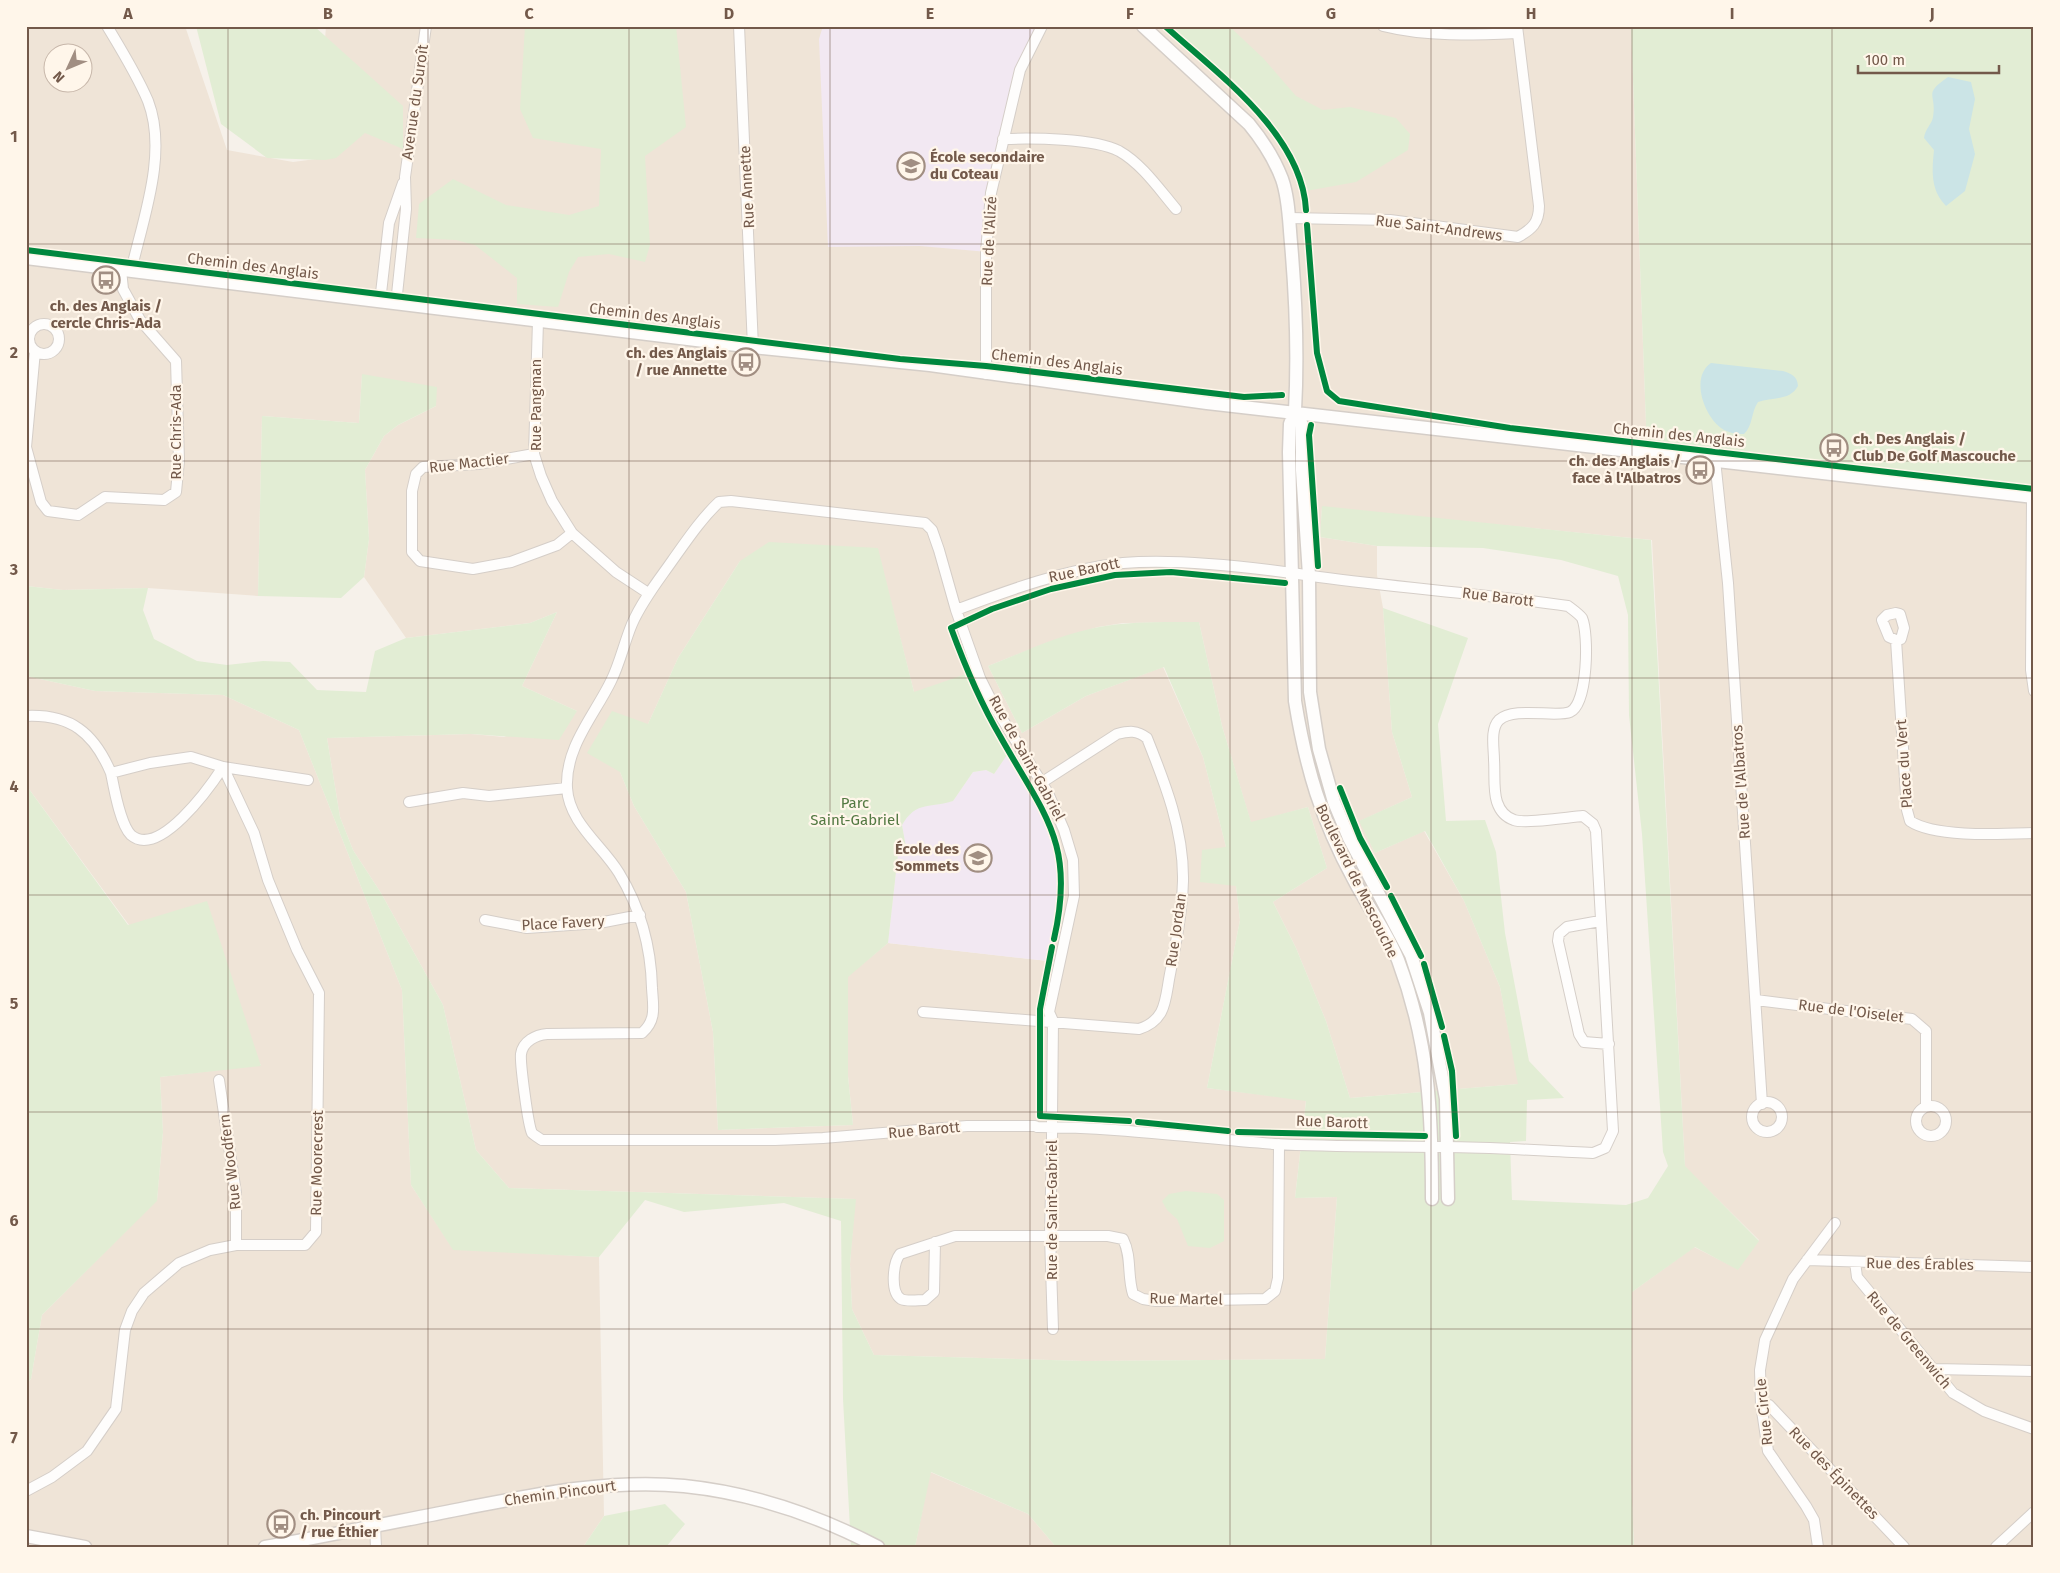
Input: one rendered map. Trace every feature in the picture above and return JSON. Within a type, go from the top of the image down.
[{"type":"street","points":[[108,26],[138,79],[149,103],[155,130],[156,160],[126,270]]},
{"type":"street","name":"Avenue du Suroît","points":[[396,304],[406,209],[405,177],[426,26]]},
{"type":"street","name":"Rue Annette","points":[[738,26],[754,347]]},
{"type":"street","name":"Rue de l'Alizé","points":[[986,374],[987,230],[991,193],[1020,70],[1042,26]]},
{"type":"street","name":"Boulevard de Mascouche","points":[[1144,26],[1233,106],[1264,141],[1274,160],[1282,182],[1288,218],[1297,324],[1295,411],[1290,424],[1289,452],[1295,701],[1309,776],[1336,844],[1397,958],[1405,983],[1426,1061],[1432,1146],[1432,1199]]},
{"type":"street","points":[[1383,26],[1405,32],[1458,35],[1517,30]]},
{"type":"street","name":"Rue Saint-Andrews","points":[[1288,218],[1390,220],[1518,237],[1532,230],[1539,217],[1539,206],[1517,30]]},
{"type":"street","points":[[1003,138],[1089,143],[1119,151],[1145,172],[1176,209]]},
{"type":"street","name":"Avenue du Suroît","points":[[380,302],[389,224],[405,177]]},
{"type":"street","name":"Chemin des Anglais","points":[[26,258],[754,347],[930,366],[1215,404],[1295,411],[2033,497]]},
{"type":"street","name":"Rue Chris-Ada","points":[[35,351],[26,446],[41,502],[48,512],[78,515],[105,498],[164,500],[176,492],[179,461],[176,362],[140,320],[123,289],[126,270]]},
{"type":"street","name":"Rue Pangman","points":[[538,321],[534,454],[552,501],[572,533],[616,572],[648,593]]},
{"type":"street","name":"Boulevard de Mascouche","points":[[1295,411],[1302,425],[1302,470],[1309,575],[1310,692],[1323,766],[1334,802],[1349,838],[1388,908],[1417,972],[1435,1034],[1442,1070],[1448,1147],[1448,1199]]},
{"type":"street","name":"Rue Mactier","points":[[534,454],[478,464],[423,467],[416,474],[412,491],[412,552],[420,561],[474,569],[511,562],[557,545],[572,533]]},
{"type":"street","name":"Rue de l'Albatros","points":[[1715,460],[1728,583],[1762,1104]]},
{"type":"street","points":[[2033,497],[2030,670],[2034,691]]},
{"type":"street","name":"Rue de Saint-Gabriel","points":[[526,1098],[521,1053],[535,1036],[642,1033],[651,1025],[653,1014],[651,956],[640,916],[619,873],[579,823],[571,806],[567,788],[573,745],[595,713],[612,679],[632,623],[648,593],[704,516],[719,502],[731,501],[925,523],[932,530],[937,543],[956,610],[980,678],[993,704],[1041,783],[1064,830],[1073,860],[1075,876],[1070,918],[1049,1012],[1052,1021],[1050,1236],[1053,1329]]},
{"type":"street","name":"Rue Barott","points":[[526,1098],[532,1134],[542,1140],[775,1140],[967,1126],[1133,1130],[1279,1144],[1432,1146],[1593,1152],[1605,1148],[1613,1131],[1596,831],[1593,824],[1583,816],[1516,821],[1503,814],[1496,801],[1494,728],[1500,720],[1527,713],[1570,713],[1579,705],[1584,692],[1585,633],[1581,618],[1568,606],[1293,573],[1190,563],[1124,563],[1088,569],[1017,588],[956,610]]},
{"type":"street","name":"Place du Vert","points":[[1896,640],[1907,810],[1910,821],[1921,828],[1992,835],[2034,833]]},
{"type":"street","points":[[26,716],[46,715],[80,729],[101,750],[111,773],[117,804],[130,834],[138,838],[149,839],[175,826],[208,790],[223,767]]},
{"type":"street","name":"Rue Jordan","points":[[923,1012],[1139,1028],[1151,1025],[1162,1014],[1180,925],[1183,879],[1180,838],[1168,792],[1147,738],[1140,732],[1130,731],[1117,734],[1041,783]]},
{"type":"street","points":[[111,773],[150,763],[191,757],[223,767],[308,780]]},
{"type":"street","name":"Rue Moorecrest","points":[[26,1491],[52,1477],[88,1451],[116,1409],[125,1330],[132,1311],[144,1293],[179,1263],[210,1250],[236,1245],[305,1245],[316,1232],[319,994],[297,950],[268,880],[254,833],[223,767]]},
{"type":"street","points":[[409,802],[463,793],[489,796],[567,788]]},
{"type":"street","name":"Place Favery","points":[[485,920],[527,928],[599,923],[640,916]]},
{"type":"street","points":[[1600,921],[1567,926],[1559,934],[1558,941],[1579,1034],[1584,1042],[1609,1044]]},
{"type":"street","name":"Rue de l'Oiselet","points":[[1756,1000],[1912,1019],[1926,1032],[1926,1106]]},
{"type":"street","name":"Rue Woodfern","points":[[219,1080],[236,1194],[236,1245]]},
{"type":"street","name":"Rue Martel","points":[[935,1242],[934,1292],[925,1300],[904,1300],[900,1298],[896,1293],[895,1260],[900,1254],[935,1242],[955,1236],[1108,1236],[1123,1239],[1128,1250],[1130,1282],[1134,1294],[1143,1299],[1208,1301],[1264,1299],[1275,1291],[1278,1278],[1279,1144]]},
{"type":"street","name":"Rue Circle","points":[[1818,1547],[1814,1520],[1768,1451],[1761,1404],[1760,1370],[1765,1340],[1793,1279],[1835,1223]]},
{"type":"street","name":"Rue des Érables","points":[[1807,1260],[2034,1267]]},
{"type":"street","name":"Rue de Greenwich","points":[[1855,1262],[1857,1277],[1953,1393],[1984,1411],[2034,1429]]},
{"type":"street","points":[[1935,1369],[2034,1371]]},
{"type":"street","name":"Rue des Épinettes","points":[[1761,1404],[1768,1405],[1904,1547]]},
{"type":"street","name":"Chemin Pincourt","points":[[273,1546],[580,1488],[618,1484],[666,1485],[705,1489],[754,1498],[806,1515],[878,1547]]},
{"type":"street","points":[[1996,1547],[2034,1512]]},
{"type":"street","points":[[375,1526],[376,1547]]},
{"type":"street","points":[[26,1536],[85,1547]]},
{"type":"shaded area","points":[[26,26],[185,26],[227,150],[293,162],[316,159],[326,26],[1631,26],[1647,451],[2034,492],[2034,1547],[1634,1547],[1631,1479],[1632,1292],[1694,1247],[1738,1269],[1759,1240],[1685,1167],[1652,540],[1322,507],[1320,537],[1377,546],[1377,575],[1383,608],[1392,732],[1412,797],[1360,821],[1375,853],[1424,831],[1464,901],[1500,987],[1519,1084],[1350,1098],[1326,1021],[1296,948],[1273,902],[1327,868],[1308,807],[1251,823],[1222,726],[1199,622],[1123,623],[1098,627],[1046,643],[988,666],[1022,733],[1086,696],[1163,667],[1203,757],[1236,886],[1240,920],[1207,1088],[1306,1100],[1295,1198],[1337,1197],[1325,1359],[1085,1361],[874,1355],[852,1309],[850,1264],[855,1199],[509,1188],[476,1150],[443,1005],[381,893],[353,850],[340,817],[327,738],[471,734],[504,737],[577,711],[522,686],[557,612],[530,623],[406,638],[364,577],[369,539],[365,470],[384,436],[398,425],[436,406],[362,375],[359,423],[262,416],[258,596],[148,588],[63,590],[26,586]],"holes":[[[877,548],[914,692],[982,711],[1042,811],[1060,893],[1048,961],[888,943],[848,976],[848,1076],[853,1125],[718,1130],[713,1032],[686,892],[634,806],[620,772],[648,724],[678,658],[740,561]]]},
{"type":"shaded area","name":"École secondaire du Coteau","points":[[823,26],[1042,26],[1020,70],[991,193],[988,252],[920,246],[828,247],[819,39]]},
{"type":"shaded area","points":[[26,676],[95,691],[223,695],[299,730],[402,990],[411,1185],[453,1249],[599,1257],[604,1516],[583,1547],[26,1547],[26,1384],[31,1379],[42,1315],[157,1200],[163,1132],[160,1077],[261,1065],[129,925],[26,785]]},
{"type":"shaded area","name":"École des Sommets","points":[[1007,755],[1042,811],[1052,836],[1058,861],[1059,909],[1048,961],[888,943],[898,854],[907,852],[902,825],[908,814],[918,807],[953,801],[973,772],[986,770],[994,774]]},
{"type":"shaded area","points":[[930,1472],[1028,1514],[1056,1547],[915,1547]]},
{"type":"green space","points":[[196,26],[314,26],[403,106],[403,149],[365,133],[336,158],[325,160],[267,158],[221,124]]},
{"type":"green space","points":[[525,26],[676,26],[686,127],[645,156],[650,245],[645,262],[609,254],[578,257],[569,272],[558,307],[517,304],[517,278],[475,245],[456,240],[416,238],[419,204],[453,179],[506,205],[569,215],[599,206],[601,149],[533,138],[520,109]]},
{"type":"green space","points":[[1168,26],[1229,26],[1263,58],[1296,96],[1323,110],[1350,107],[1396,118],[1410,134],[1408,150],[1356,182],[1306,191],[1288,146],[1271,126]]},
{"type":"green space","points":[[1631,26],[2034,26],[2034,497],[1647,451]]},
{"type":"green space","points":[[362,374],[437,387],[436,406],[398,425],[384,436],[365,470],[369,539],[364,577],[341,598],[258,596],[262,416],[359,423]]},
{"type":"green space","points":[[1322,506],[1651,540],[1685,1166],[1759,1241],[1738,1270],[1695,1247],[1632,1292],[1631,1479],[1634,1547],[1056,1547],[1028,1514],[931,1472],[915,1547],[851,1547],[843,1399],[841,1221],[784,1203],[684,1212],[645,1200],[599,1257],[453,1250],[411,1185],[402,990],[299,730],[223,695],[95,691],[26,676],[26,586],[63,590],[148,588],[143,610],[154,639],[197,661],[227,665],[263,661],[290,662],[317,690],[366,692],[375,651],[406,638],[530,623],[557,612],[522,686],[577,711],[559,740],[471,734],[327,738],[340,817],[353,850],[381,893],[443,1005],[476,1150],[509,1188],[856,1199],[850,1264],[852,1309],[874,1355],[1085,1361],[1325,1359],[1337,1197],[1295,1198],[1306,1101],[1207,1088],[1240,920],[1236,886],[1200,882],[1202,850],[1226,847],[1203,757],[1164,667],[1086,696],[1022,733],[988,666],[1057,639],[1099,627],[1136,623],[1199,622],[1222,726],[1251,822],[1308,807],[1327,868],[1273,902],[1296,948],[1326,1021],[1350,1098],[1518,1084],[1500,987],[1464,901],[1425,831],[1375,853],[1359,821],[1412,797],[1392,732],[1383,608],[1468,638],[1438,724],[1446,821],[1485,820],[1496,852],[1505,933],[1529,1061],[1564,1098],[1527,1100],[1526,1141],[1510,1142],[1512,1200],[1626,1205],[1648,1198],[1668,1166],[1663,1152],[1642,834],[1629,715],[1628,615],[1618,576],[1561,560],[1483,548],[1377,546],[1320,537]]},
{"type":"green space","name":"Parc Saint-Gabriel","points":[[769,542],[878,548],[914,692],[966,674],[982,711],[1007,755],[994,774],[986,770],[973,772],[953,801],[918,809],[902,825],[907,853],[898,854],[888,943],[848,977],[848,1076],[853,1125],[718,1130],[713,1032],[686,892],[634,806],[620,772],[587,753],[612,711],[648,724],[678,658],[740,561]]},
{"type":"green space","points":[[26,785],[128,925],[207,901],[261,1066],[160,1077],[163,1132],[157,1201],[42,1315],[31,1379],[26,1384]]},
{"type":"green space","points":[[1186,1191],[1217,1194],[1224,1200],[1224,1241],[1210,1248],[1188,1246],[1177,1219],[1167,1210],[1162,1201],[1169,1194]]},
{"type":"green space","points":[[665,1504],[685,1524],[666,1547],[583,1547],[604,1516]]},
{"type":"water","points":[[1948,77],[1971,82],[1975,99],[1969,129],[1975,154],[1965,191],[1946,206],[1937,193],[1933,180],[1934,150],[1924,138],[1933,117],[1933,91],[1935,87]]},
{"type":"water","points":[[1711,363],[1783,371],[1793,376],[1798,386],[1795,391],[1786,396],[1758,402],[1747,431],[1744,434],[1732,433],[1721,428],[1709,415],[1702,396],[1700,387],[1701,377]]},
{"type":"cycle path","points":[[1165,26],[1232,85],[1274,131],[1290,156],[1301,182],[1306,210]]},
{"type":"cycle path","points":[[1307,225],[1317,353],[1327,391],[1339,401],[1510,428],[2034,489]]},
{"type":"cycle path","points":[[26,250],[900,359],[986,366],[1244,397],[1282,395]]},
{"type":"cycle path","points":[[1311,425],[1309,435],[1318,566]]},
{"type":"cycle path","points":[[1054,939],[1060,906],[1061,878],[1058,853],[1052,831],[986,710],[967,670],[951,628],[992,609],[1051,589],[1115,575],[1171,572],[1285,583]]},
{"type":"cycle path","points":[[1340,788],[1360,838],[1387,887]]},
{"type":"cycle path","points":[[1391,896],[1421,956]]},
{"type":"cycle path","points":[[1052,947],[1040,1009],[1040,1116],[1129,1121]]},
{"type":"cycle path","points":[[1424,964],[1442,1027]]},
{"type":"cycle path","points":[[1444,1036],[1452,1071],[1456,1136]]},
{"type":"cycle path","points":[[1138,1122],[1228,1131]]},
{"type":"cycle path","points":[[1238,1132],[1425,1136]]},
{"type":"place","name":"École secondaire du Coteau","points":[[911,166]]},
{"type":"place","name":"ch. des Anglais / cercle Chris-Ada","points":[[106,280]]},
{"type":"place","name":"ch. des Anglais / rue Annette","points":[[746,362]]},
{"type":"place","name":"ch. Des Anglais / Club De Golf Mascouche","points":[[1834,448]]},
{"type":"place","name":"ch. des Anglais / face à l'Albatros","points":[[1700,470]]},
{"type":"place","name":"École des Sommets","points":[[978,858]]},
{"type":"place","name":"ch. Pincourt / rue Éthier","points":[[281,1524]]}]
